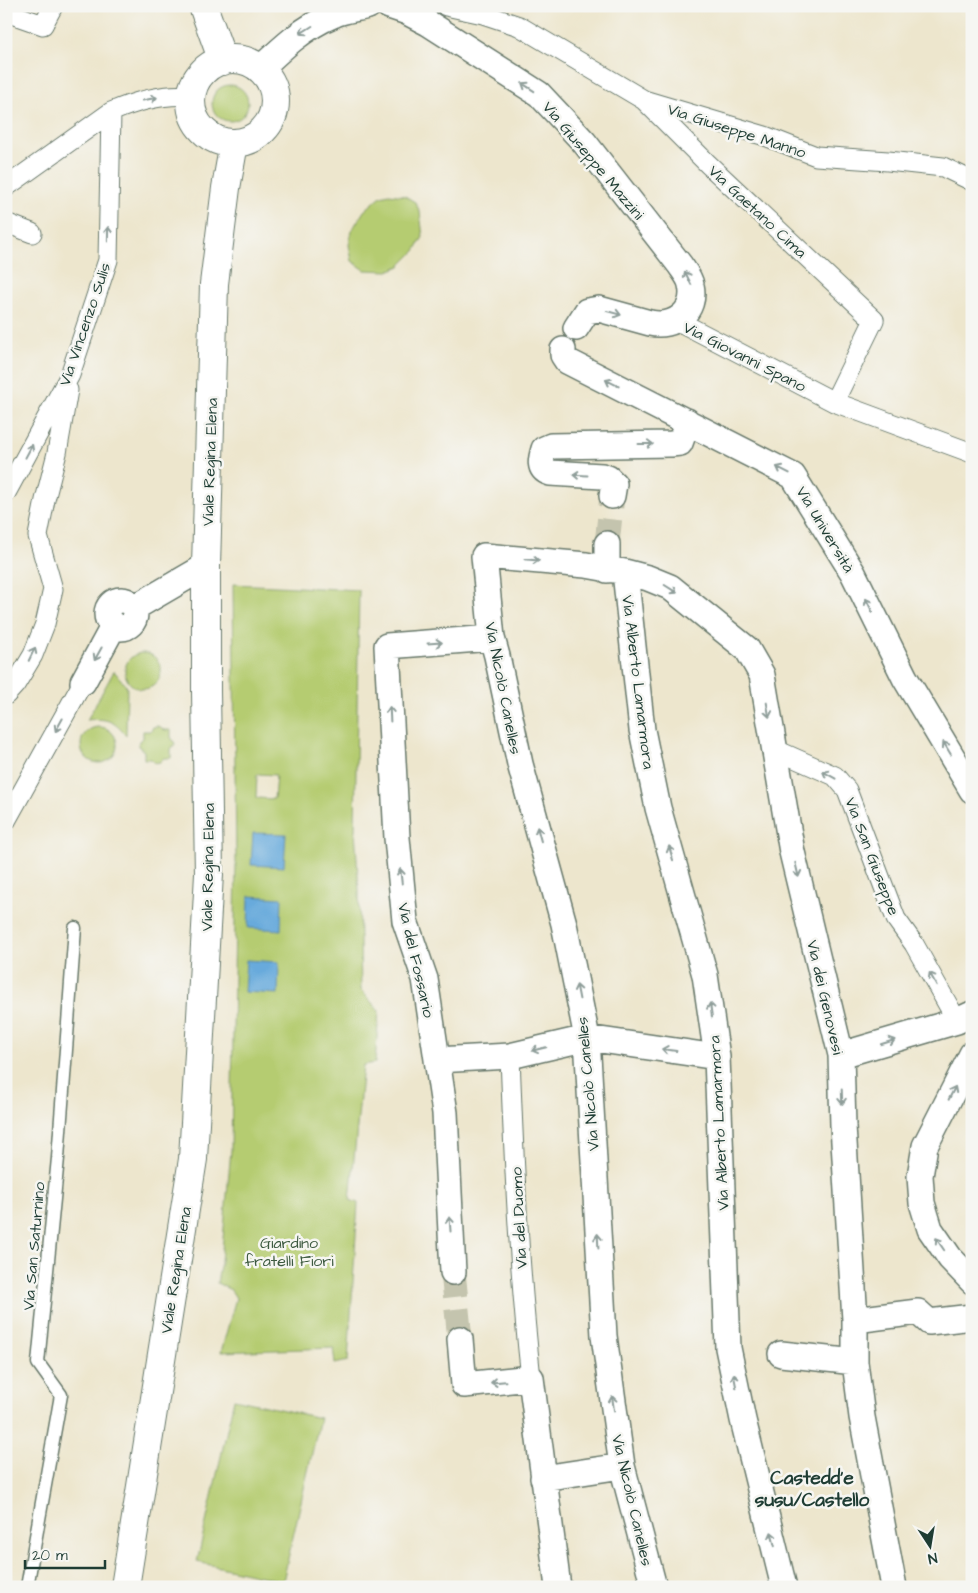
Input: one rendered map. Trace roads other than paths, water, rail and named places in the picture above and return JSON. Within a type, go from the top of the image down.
[{"type":"street","points":[[6,12],[44,25],[53,6]]},
{"type":"street","points":[[203,6],[223,61]]},
{"type":"street","points":[[260,69],[278,50],[304,30],[334,14],[368,6]]},
{"type":"street","name":"Via Giuseppe Mazzini","points":[[389,6],[407,12],[428,23],[539,94],[584,142],[686,274],[691,285],[692,296],[683,315],[676,320]]},
{"type":"street","name":"Via Giuseppe Manno","points":[[446,6],[483,14],[519,26],[644,100],[765,136],[816,156],[943,167],[972,181]]},
{"type":"street","points":[[230,60],[245,61],[260,69],[271,84],[274,93],[273,113],[268,124],[259,134],[243,142],[234,143],[217,140],[197,124],[192,110],[192,96],[198,78],[204,71],[216,63],[230,60]]},
{"type":"street","points":[[6,187],[111,112],[129,104],[156,98],[177,94],[192,96]]},
{"type":"street","name":"Via Gaetano Cima","points":[[644,100],[708,164],[874,320],[834,402]]},
{"type":"street","name":"Via Vincenzo Sulis","points":[[6,493],[70,374],[108,260],[111,112]]},
{"type":"street","name":"Viale Regina Elena","points":[[125,1587],[193,1159],[209,874],[206,566],[214,284],[226,188],[234,143]]},
{"type":"street","points":[[6,223],[32,233]]},
{"type":"street","name":"Via Giovanni Spano","points":[[576,328],[586,310],[599,309],[658,324],[668,324],[676,320],[834,402],[972,453]]},
{"type":"street","name":"Via Università","points":[[563,350],[563,355],[567,360],[794,476],[853,573],[905,678],[972,790]]},
{"type":"street","points":[[6,695],[16,685],[33,655],[45,624],[53,589],[38,536],[57,453],[70,374]]},
{"type":"street","points":[[612,496],[614,484],[608,478],[544,471],[541,467],[544,449],[551,446],[671,444],[680,442],[686,421]]},
{"type":"street","name":"Via Alberto Lamarmora","points":[[608,544],[606,569],[658,808],[706,975],[718,1057],[728,1348],[743,1420],[784,1587]]},
{"type":"street","name":"Via dei Genovesi","points":[[484,556],[606,569],[648,578],[670,587],[747,649],[762,675],[792,852],[841,1056],[855,1320],[855,1362],[862,1417],[894,1587]]},
{"type":"street","name":"Via Nicolò Canelles","points":[[484,556],[492,638],[520,764],[564,924],[587,1038],[604,1336],[622,1466],[654,1587]]},
{"type":"street","points":[[6,820],[114,626],[108,618],[110,606],[114,602],[123,600],[134,608],[206,566]]},
{"type":"street","name":"Via del Fossario","points":[[453,1272],[445,1113],[438,1060],[425,979],[405,921],[397,838],[387,646],[492,638]]},
{"type":"street","name":"Via San Giuseppe","points":[[774,749],[834,776],[847,790],[896,919],[965,1018]]},
{"type":"street","points":[[841,1056],[965,1018]]},
{"type":"street","points":[[438,1060],[510,1056],[587,1038],[718,1057]]},
{"type":"street","points":[[972,1054],[925,1146],[920,1176],[922,1203],[930,1229],[950,1258],[972,1281]]},
{"type":"street","name":"Via del Duomo","points":[[510,1056],[521,1283],[531,1378]]},
{"type":"street","points":[[855,1320],[918,1312],[929,1322],[972,1317]]},
{"type":"street","points":[[460,1339],[464,1385],[531,1378],[558,1587]]},
{"type":"street","points":[[781,1354],[855,1362]]},
{"type":"street","points":[[543,1478],[622,1466]]},
{"type":"lane","name":"Via San Saturnino","points":[[27,1587],[61,1395],[38,1363],[58,1158],[75,928]]},
{"type":"water","points":[[253,833],[286,834],[284,867],[251,865]]},
{"type":"water","points":[[249,896],[282,898],[281,930],[248,928]]},
{"type":"water","points":[[246,960],[279,962],[278,994],[244,992]]},
{"type":"tunnel","points":[[607,544],[612,496]]},
{"type":"tunnel","points":[[453,1272],[460,1339]]},
{"type":"district","name":"Castedd'e susu/Castello","points":[[812,1488]]},
{"type":"park label","name":"Giardino fratelli Fiori","points":[[289,1251]]}]
